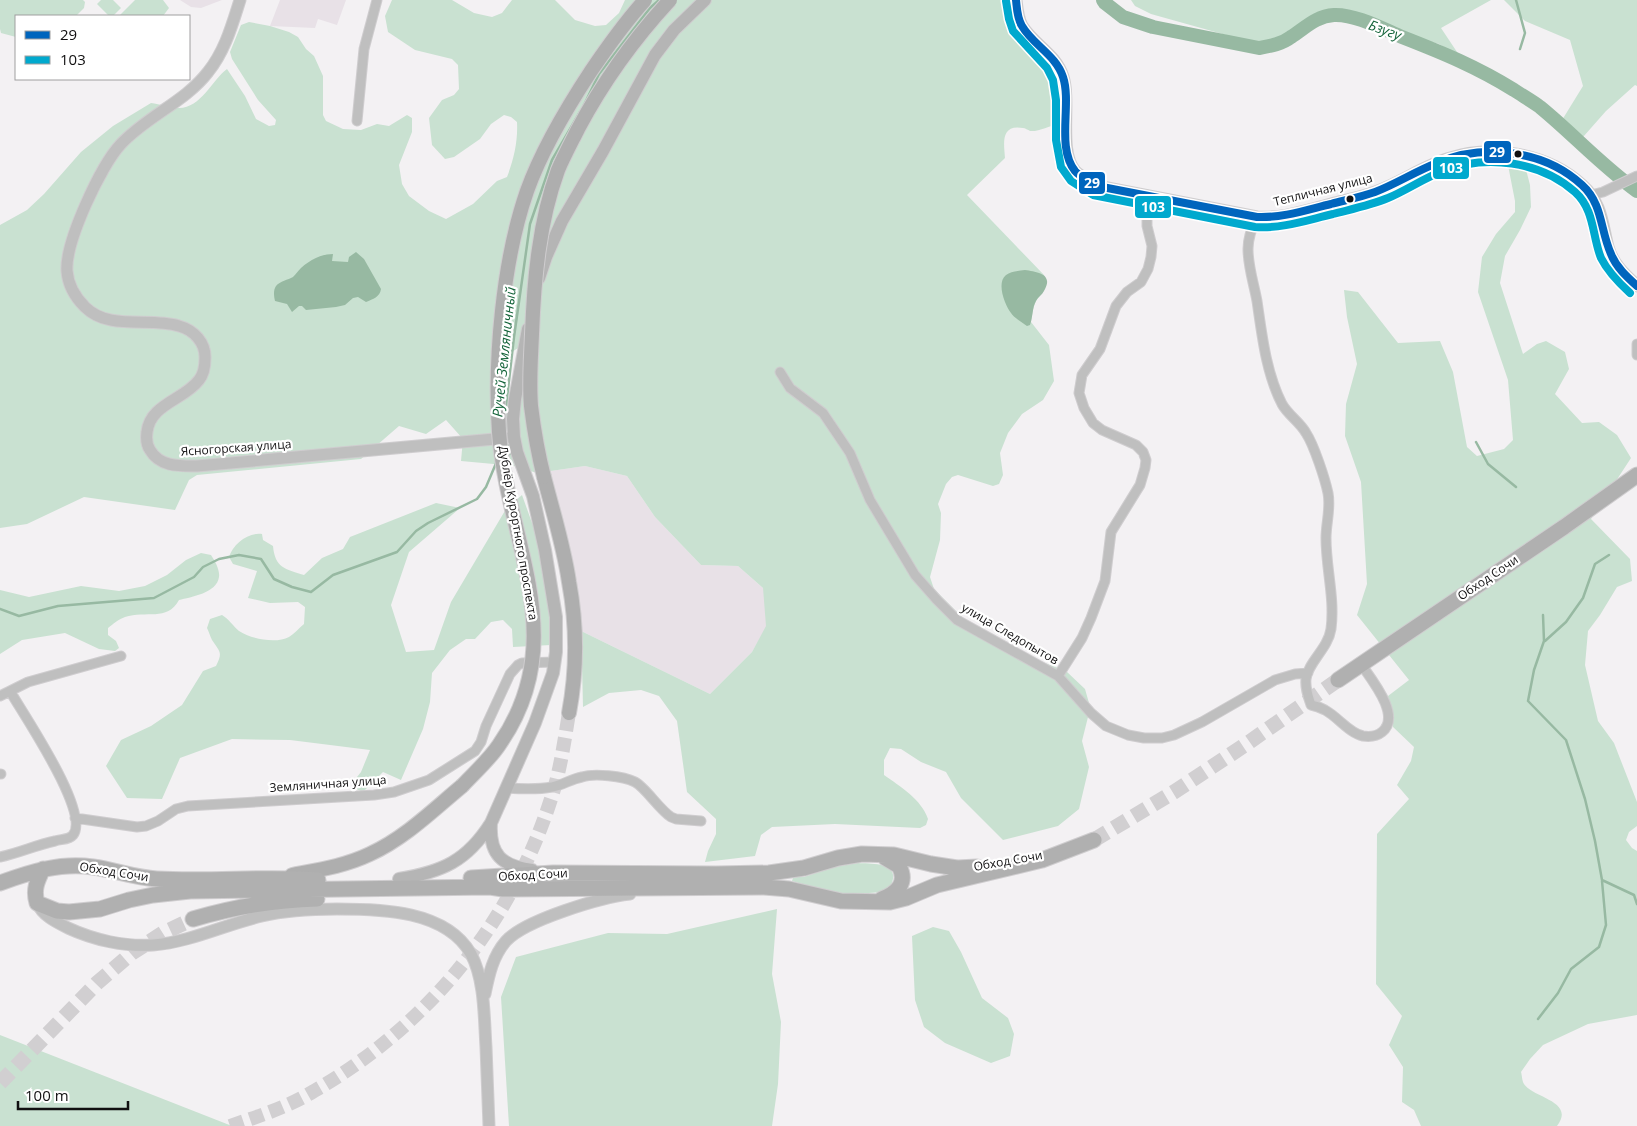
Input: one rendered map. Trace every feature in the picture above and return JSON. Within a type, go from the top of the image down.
[{"type":"highway","name":"Обход Сочи","points":[[1338,680],[1564,527],[1637,475]]},
{"type":"highway","name":"Обход Сочи","points":[[503,889],[776,887],[830,899],[874,902],[899,900],[937,885],[1034,862],[1094,840]]},
{"type":"highway","name":"Обход Сочи","points":[[0,883],[43,869],[72,866],[93,867],[131,876],[158,879],[428,880],[553,873],[769,873],[804,868],[862,854],[894,855],[957,868],[984,866],[1064,851]]},
{"type":"highway","points":[[874,902],[895,892],[902,883],[902,870],[899,866],[879,854]]},
{"type":"highway","points":[[43,869],[36,886],[35,897],[37,903],[57,911],[69,912],[100,909],[153,895],[190,891],[428,887],[490,887],[503,889]]},
{"type":"highway","points":[[193,919],[268,902],[477,892],[503,889]]},
{"type":"main road","name":"Дублёр Курортного проспекта","points":[[282,878],[340,866],[370,855],[399,838],[462,786],[486,762],[511,727],[527,688],[532,670],[535,625],[533,604],[506,480],[499,433],[500,342],[504,297],[516,232],[527,192],[538,164],[555,131],[602,54],[631,15],[645,0]]},
{"type":"main road","points":[[569,713],[574,671],[573,611],[569,582],[544,477],[532,413],[531,353],[536,275],[545,217],[566,153],[602,86],[616,65],[670,0]]},
{"type":"main road","points":[[400,879],[424,875],[460,859],[473,847],[491,824],[536,723],[552,677],[555,662],[556,617],[534,496],[517,452],[514,437],[514,412],[522,357],[539,279],[562,221],[603,151],[655,55],[674,30],[705,0]]},
{"type":"main road","points":[[491,824],[491,844],[501,859],[518,869],[553,873]]},
{"type":"street","name":"Ясногорская улица","points":[[240,0],[230,33],[209,71],[198,84],[140,126],[120,145],[105,166],[76,228],[69,250],[67,270],[71,289],[77,299],[87,309],[100,317],[116,321],[180,326],[193,333],[200,340],[205,350],[203,373],[200,379],[161,408],[152,418],[147,429],[146,440],[149,450],[166,464],[197,466],[514,437]]},
{"type":"street","points":[[357,121],[364,49],[378,0]]},
{"type":"street","name":"Тепличная улица","points":[[1016,0],[1022,27],[1049,53],[1062,74],[1066,86],[1067,148],[1071,166],[1080,176],[1097,186],[1269,218],[1289,215],[1366,194],[1404,180],[1446,159],[1469,152],[1511,153],[1544,162],[1560,169],[1573,177],[1591,195],[1601,215],[1608,248],[1614,260],[1637,286]]},
{"type":"street","points":[[1591,195],[1603,192],[1637,176]]},
{"type":"street","name":"улица Следопытов","points":[[1058,676],[1073,654],[1092,618],[1105,580],[1111,532],[1116,521],[1140,485],[1145,468],[1146,460],[1143,452],[1136,445],[1102,430],[1093,423],[1084,408],[1079,393],[1082,375],[1100,349],[1116,306],[1127,292],[1141,282],[1148,269],[1152,246],[1147,226],[1147,195]]},
{"type":"street","points":[[1257,217],[1249,242],[1248,256],[1261,335],[1269,367],[1282,404],[1306,432],[1328,493],[1329,505],[1326,540],[1332,611],[1330,630],[1324,648],[1308,673],[1306,687],[1311,705],[1326,711],[1355,732],[1363,736],[1371,736],[1383,731],[1386,726],[1387,711],[1382,694],[1361,664]]},
{"type":"street","points":[[1637,344],[1637,355]]},
{"type":"street","name":"улица Следопытов","points":[[780,372],[790,388],[824,413],[850,453],[870,500],[915,575],[937,600],[957,620],[1058,676],[1090,712],[1106,726],[1137,737],[1162,738],[1174,735],[1202,722],[1275,680],[1296,674],[1308,673]]},
{"type":"street","points":[[0,696],[28,682],[120,656]]},
{"type":"street","name":"Земляничная улица","points":[[75,818],[137,827],[152,824],[169,812],[188,806],[374,795],[394,792],[429,780],[475,751],[481,742],[486,726],[510,674],[518,665],[522,663],[555,662]]},
{"type":"street","points":[[0,857],[70,838],[76,829],[75,818],[63,782],[36,732],[10,691]]},
{"type":"street","points":[[506,788],[529,790],[554,787],[582,776],[612,776],[636,782],[671,817],[701,821]]},
{"type":"street","points":[[484,1003],[490,967],[506,941],[519,930],[549,917],[604,898],[626,894],[666,892],[682,887]]},
{"type":"street","points":[[37,903],[43,913],[76,932],[116,943],[142,945],[176,941],[248,919],[288,911],[374,909],[410,914],[432,922],[452,934],[466,947],[471,953],[477,970],[484,1003],[489,1126]]},
{"type":"shaded area","points":[[0,0],[83,0],[85,2],[84,8],[77,15],[15,15],[15,37],[1,33]]},
{"type":"shaded area","points":[[101,0],[113,0],[121,8],[114,15],[108,15],[97,4]]},
{"type":"shaded area","points":[[135,0],[163,0],[169,8],[164,15],[120,15]]},
{"type":"shaded area","points":[[180,0],[222,0],[201,8],[191,7]]},
{"type":"shaded area","points":[[280,0],[346,0],[337,25],[318,19],[315,28],[270,26]]},
{"type":"shaded area","points":[[392,0],[452,0],[474,13],[492,17],[502,13],[512,0],[555,0],[575,20],[595,26],[606,25],[619,13],[625,0],[1009,0],[1014,26],[1022,38],[1044,58],[1055,76],[1058,96],[1057,124],[1033,131],[1023,128],[1010,129],[1004,141],[1005,158],[967,195],[1044,275],[1046,284],[1035,303],[1031,322],[1049,345],[1054,381],[1043,400],[1022,414],[1008,433],[1000,453],[1003,475],[999,484],[993,486],[958,475],[952,477],[946,484],[938,504],[941,513],[940,540],[930,577],[934,589],[967,622],[1024,655],[1066,671],[1085,689],[1089,703],[1088,717],[1082,741],[1089,767],[1079,809],[1058,826],[1003,840],[961,798],[946,772],[921,762],[901,749],[890,748],[884,760],[884,775],[910,794],[921,805],[928,819],[926,825],[920,828],[835,824],[772,827],[761,835],[755,856],[705,862],[716,834],[716,819],[687,792],[677,721],[659,696],[641,690],[609,693],[583,707],[582,665],[577,629],[710,694],[752,652],[766,626],[763,588],[738,566],[701,565],[655,517],[627,476],[585,466],[537,473],[514,466],[461,461],[463,439],[446,420],[426,434],[399,426],[361,459],[197,475],[189,480],[175,510],[84,497],[27,524],[0,528],[0,225],[27,210],[44,194],[81,152],[113,126],[151,103],[179,108],[187,107],[200,99],[227,69],[245,96],[256,119],[269,126],[275,125],[276,120],[258,100],[232,59],[230,52],[241,25],[249,22],[270,26],[298,37],[306,49],[314,56],[323,76],[323,115],[326,121],[343,129],[361,130],[377,124],[389,126],[407,115],[412,118],[412,132],[399,165],[402,184],[409,196],[429,211],[446,219],[473,204],[497,181],[507,177],[515,150],[517,122],[511,117],[504,115],[491,124],[480,139],[454,157],[445,159],[432,145],[429,118],[442,100],[454,95],[459,89],[458,65],[452,59],[415,50],[388,32],[385,16]],"holes":[[[518,348],[524,350],[509,401],[491,390],[495,363]]]},
{"type":"shaded area","points":[[1131,0],[1491,0],[1441,28],[1461,58],[1439,44],[1320,11],[1269,47],[1151,14],[1135,6]]},
{"type":"shaded area","points":[[1504,0],[1637,0],[1637,86],[1635,85],[1606,111],[1576,145],[1559,125],[1583,86],[1570,40],[1525,21]]},
{"type":"shaded area","points":[[1506,155],[1523,158],[1530,185],[1531,207],[1505,256],[1500,283],[1523,354],[1537,344],[1546,341],[1565,352],[1569,369],[1555,394],[1582,423],[1599,422],[1617,435],[1631,458],[1591,519],[1630,559],[1632,581],[1617,587],[1588,631],[1585,665],[1598,721],[1614,743],[1637,802],[1637,826],[1629,832],[1626,840],[1637,851],[1637,1015],[1588,1024],[1543,1045],[1530,1059],[1521,1072],[1523,1083],[1529,1089],[1557,1105],[1561,1111],[1561,1118],[1557,1126],[1421,1126],[1414,1110],[1402,1102],[1403,1067],[1389,1045],[1402,1016],[1376,984],[1377,834],[1409,799],[1397,785],[1411,761],[1414,747],[1393,727],[1388,696],[1409,680],[1357,615],[1367,584],[1361,482],[1345,436],[1346,404],[1357,364],[1347,317],[1344,290],[1358,292],[1398,343],[1440,341],[1453,372],[1467,447],[1477,456],[1504,449],[1513,440],[1508,380],[1478,292],[1482,257],[1496,234],[1515,212],[1515,201]]},
{"type":"shaded area","points":[[356,252],[364,259],[381,289],[376,297],[366,302],[358,297],[353,298],[345,305],[336,307],[306,310],[299,306],[292,312],[287,304],[275,301],[274,291],[276,286],[293,277],[312,260],[320,256],[333,254],[332,261],[348,262],[349,257]]},
{"type":"shaded area","points":[[1025,270],[1043,275],[1047,281],[1044,291],[1035,304],[1030,325],[1027,326],[1011,313],[1004,300],[1002,288],[1003,279],[1006,275]]},
{"type":"shaded area","points":[[585,466],[627,476],[655,517],[701,565],[738,566],[764,589],[767,626],[752,652],[710,694],[577,629],[537,473]]},
{"type":"shaded area","points":[[522,495],[550,573],[551,645],[513,647],[512,629],[503,620],[491,622],[475,639],[466,639],[450,650],[432,673],[430,702],[423,729],[401,780],[383,772],[363,792],[352,787],[353,782],[361,772],[370,750],[290,740],[232,739],[180,758],[162,799],[127,798],[106,766],[121,740],[151,726],[182,705],[203,671],[216,666],[220,652],[207,628],[210,619],[222,615],[244,634],[271,640],[289,637],[304,624],[305,607],[298,602],[270,603],[248,598],[257,571],[233,564],[229,557],[238,543],[246,537],[262,534],[263,540],[273,546],[276,559],[282,566],[304,575],[322,558],[343,549],[350,537],[436,503],[460,508],[409,552],[391,605],[406,652],[434,650],[451,602],[506,509]]},
{"type":"shaded area","points":[[201,553],[211,555],[216,563],[219,577],[214,587],[196,596],[179,600],[168,611],[155,614],[133,615],[118,620],[108,628],[108,635],[116,641],[119,648],[115,651],[99,649],[65,633],[22,640],[0,654],[0,590],[29,597],[81,586],[119,591],[145,586],[167,575],[186,560]]},
{"type":"shaded area","points":[[858,863],[878,864],[890,869],[893,873],[893,879],[890,887],[882,892],[869,893],[869,895],[849,895],[826,891],[792,881],[793,878]]},
{"type":"shaded area","points":[[777,909],[772,974],[781,1022],[778,1084],[772,1126],[509,1126],[501,997],[516,957],[608,933],[667,934]]},
{"type":"shaded area","points":[[933,927],[949,931],[982,998],[1008,1018],[1014,1034],[1010,1056],[991,1063],[945,1043],[924,1027],[915,1000],[912,936]]},
{"type":"shaded area","points":[[0,1035],[232,1126],[0,1126]]},
{"type":"waterway","name":"Ручей Земляничный","points":[[584,105],[599,74],[650,8],[659,0]]},
{"type":"waterway","name":"Бзугу","points":[[1103,0],[1123,17],[1153,27],[1259,48],[1284,41],[1311,23],[1328,16],[1342,15],[1369,23],[1460,61],[1514,90],[1540,107],[1637,191]]},
{"type":"waterway","points":[[1516,0],[1525,33],[1520,49]]},
{"type":"waterway","name":"Ручей Земляничный","points":[[508,434],[505,415],[530,224],[552,160],[580,112]]},
{"type":"waterway","name":"Ручей Земляничный","points":[[506,456],[510,454],[509,442]]},
{"type":"waterway","points":[[1476,442],[1488,464],[1516,487]]},
{"type":"waterway","name":"Ручей Земляничный","points":[[0,609],[19,616],[58,606],[154,598],[194,577],[203,567],[219,559],[239,555],[261,559],[274,579],[292,587],[311,592],[333,575],[397,552],[416,531],[428,523],[477,499],[486,487],[497,461]]},
{"type":"waterway","points":[[1545,641],[1566,622],[1583,598],[1595,564],[1609,555]]},
{"type":"waterway","points":[[1543,615],[1544,641],[1534,670],[1528,701],[1566,740],[1585,799],[1602,880],[1634,895],[1637,904]]},
{"type":"waterway","points":[[1538,1019],[1558,993],[1571,969],[1599,947],[1606,925],[1602,881]]},
{"type":"tunnel","points":[[1094,840],[1174,792],[1338,680]]},
{"type":"tunnel","points":[[230,1126],[294,1102],[355,1065],[392,1036],[427,1004],[459,969],[487,931],[512,890],[533,847],[556,780],[569,713]]},
{"type":"tunnel","points":[[0,1083],[97,983],[132,953],[163,933],[193,919]]},
{"type":"transit line","name":"29","points":[[1016,0],[1020,23],[1032,39],[1055,62],[1063,77],[1066,100],[1065,138],[1069,161],[1077,173],[1097,186],[1257,217],[1267,217],[1294,213],[1370,194],[1429,166],[1455,157],[1474,153],[1513,153],[1532,157],[1550,164],[1567,173],[1589,192],[1598,209],[1607,245],[1613,259],[1622,272],[1637,286]]},
{"type":"transit line","name":"103","points":[[1006,1],[1013,31],[1047,68],[1053,80],[1056,100],[1056,140],[1061,167],[1071,181],[1093,195],[1255,227],[1275,227],[1375,203],[1436,174],[1460,166],[1494,162],[1529,167],[1546,173],[1561,182],[1581,199],[1590,215],[1601,258],[1614,277],[1630,293]]}]
